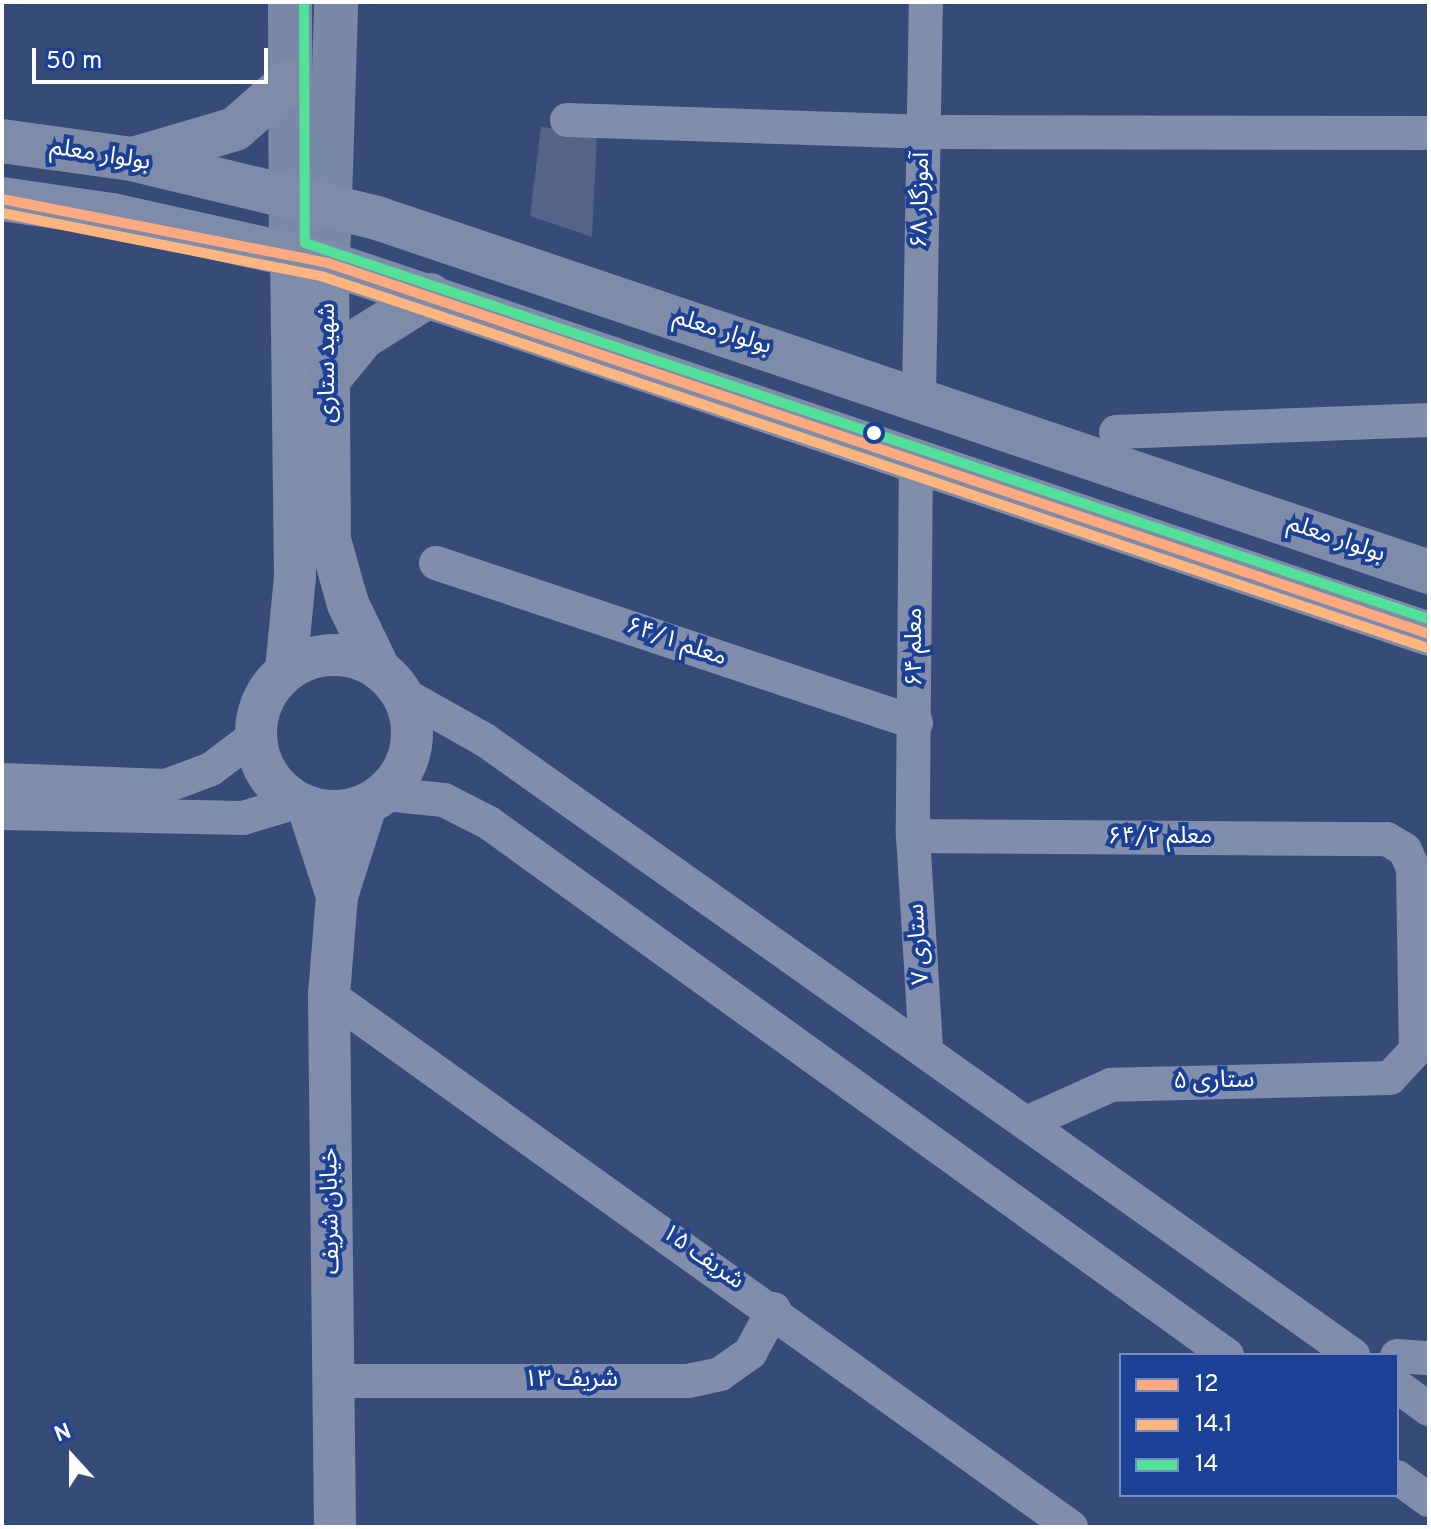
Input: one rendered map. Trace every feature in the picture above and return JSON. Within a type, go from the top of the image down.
[{"type":"main road","name":"شهید ستاری","points":[[290,2],[291,80],[311,199]]},
{"type":"main road","name":"شهید ستاری","points":[[310,258],[311,199],[336,2]]},
{"type":"main road","points":[[132,159],[235,129],[291,80]]},
{"type":"main road","name":"بولوار معلم","points":[[2,141],[132,159],[311,199],[919,398],[1429,572]]},
{"type":"main road","points":[[2,199],[310,258],[430,295],[916,458],[1429,634]]},
{"type":"main road","points":[[328,380],[363,337],[430,295]]},
{"type":"street","name":"آموزگار ۶۸","points":[[919,398],[926,2]]},
{"type":"street","points":[[567,120],[923,132],[1429,133]]},
{"type":"street","name":"شهید ستاری","points":[[310,258],[328,380],[330,540],[348,604],[392,681]]},
{"type":"street","name":"شهید ستاری","points":[[286,670],[295,577],[310,258]]},
{"type":"street","points":[[1116,432],[1429,420]]},
{"type":"street","name":"معلم ۶۴","points":[[913,836],[916,458]]},
{"type":"street","name":"معلم ۶۴/۱","points":[[436,563],[916,723]]},
{"type":"street","points":[[302,804],[275,785],[255,736],[262,699],[286,670],[331,653],[392,681],[485,740],[1351,1353]]},
{"type":"street","points":[[375,800],[407,766],[414,730],[392,681]]},
{"type":"street","points":[[2,780],[166,786],[211,769],[255,736]]},
{"type":"street","name":"خیابان شریف","points":[[335,1527],[329,995],[337,896],[375,800]]},
{"type":"street","points":[[2,813],[243,818],[302,804],[444,800],[489,823],[1224,1353]]},
{"type":"street","name":"خیابان شریف","points":[[302,804],[337,896]]},
{"type":"street","name":"ستاری ۷","points":[[913,836],[926,1051]]},
{"type":"street","name":"معلم ۶۴/۲","points":[[913,836],[1387,839],[1405,850],[1413,868],[1416,1050],[1406,1067]]},
{"type":"street","name":"شریف ۱۵","points":[[329,995],[774,1309],[1071,1527]]},
{"type":"street","name":"ستاری ۵","points":[[1027,1123],[1111,1085],[1390,1078],[1406,1067]]},
{"type":"street","name":"شریف ۱۳","points":[[335,1381],[688,1381],[720,1374],[750,1353],[774,1309]]},
{"type":"street","points":[[1399,1356],[1429,1358]]},
{"type":"street","points":[[1399,1387],[1429,1409]]},
{"type":"street","points":[[1399,1478],[1429,1500]]},
{"type":"building","points":[[541,127],[597,133],[592,237],[530,216]]},
{"type":"transit line","name":"14","points":[[304,2],[305,243],[1429,619]]},
{"type":"transit line","name":"12","points":[[2,199],[328,263],[1429,634]]},
{"type":"transit line","name":"14.1","points":[[2,213],[324,277],[1425,647]]}]
